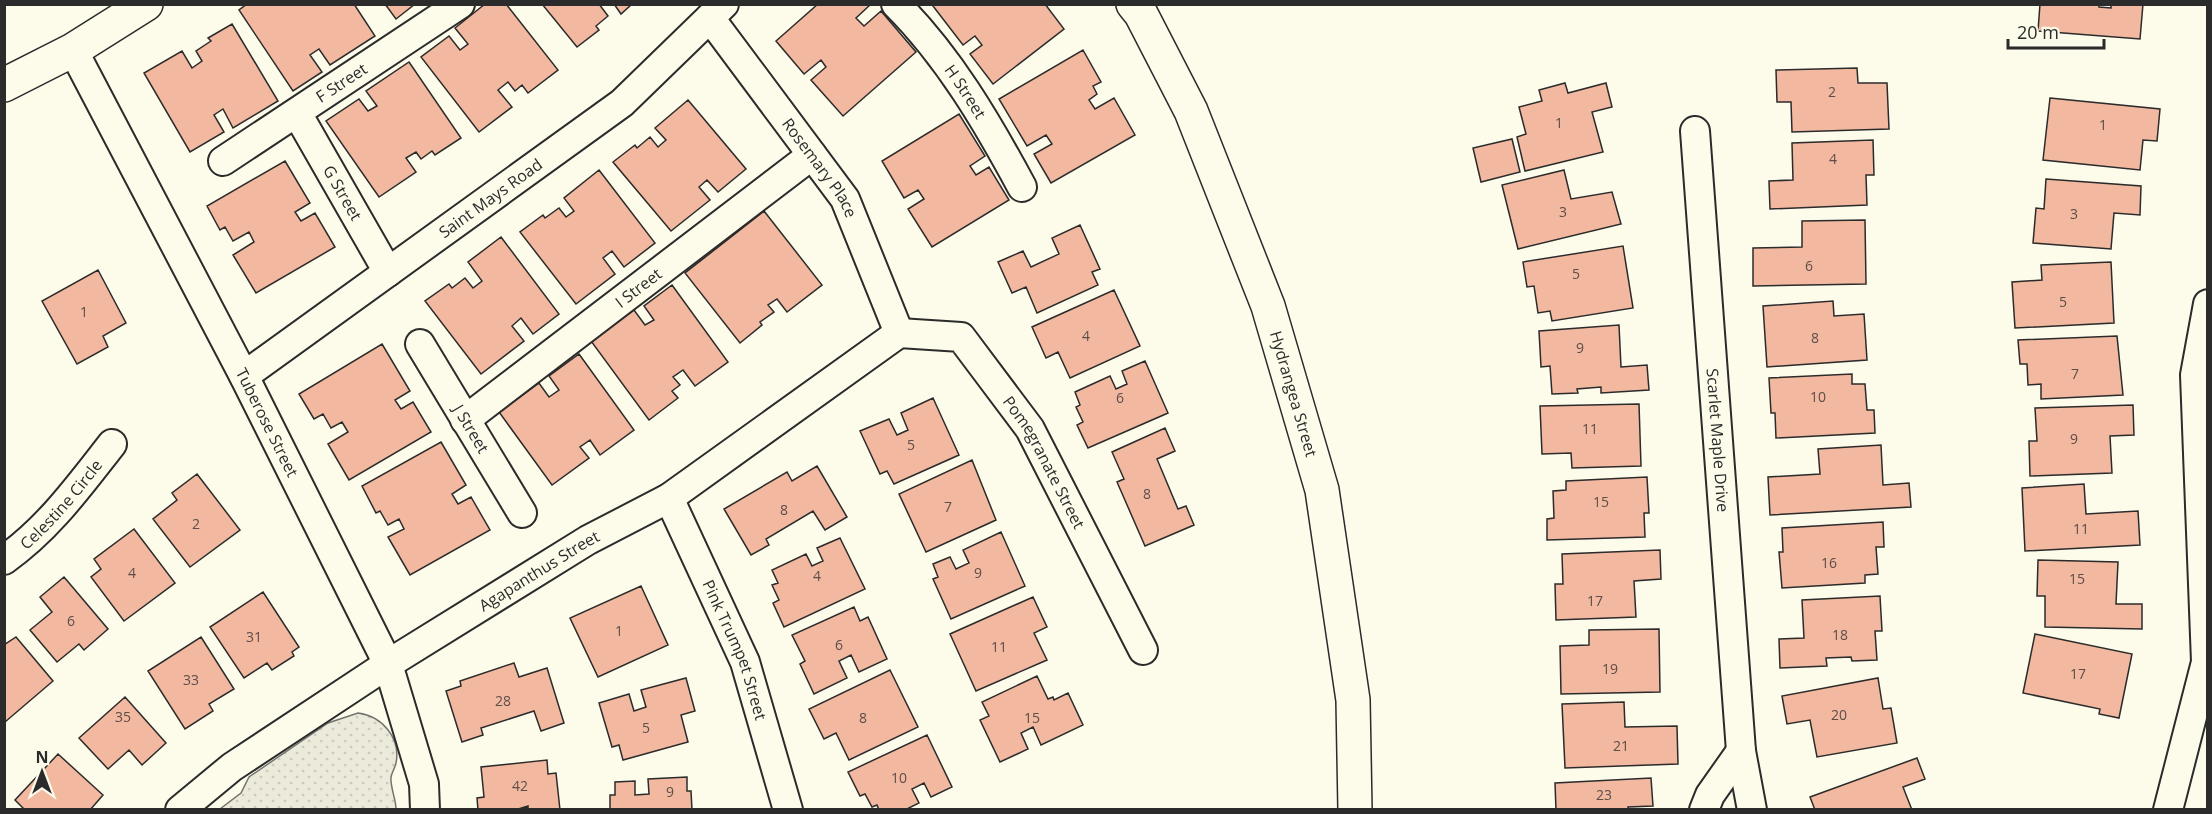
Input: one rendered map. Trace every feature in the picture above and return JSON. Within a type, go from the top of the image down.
[{"type":"street","points":[[4,85],[73,50],[146,4]]},
{"type":"street","name":"F Street","points":[[223,161],[460,4]]},
{"type":"street","name":"H Street","points":[[896,4],[915,23],[984,115],[1022,188]]},
{"type":"street","name":"Hydrangea Street","points":[[1143,8],[1191,111],[1268,306],[1322,490],[1353,700],[1355,810]]},
{"type":"street","name":"Rosemary Place","points":[[717,11],[812,155],[845,199],[899,333]]},
{"type":"street","name":"Saint Mays Road","points":[[244,376],[622,104],[717,11]]},
{"type":"street","name":"Tuberose Street","points":[[73,50],[244,376],[388,664],[424,784],[425,810]]},
{"type":"street","name":"G Street","points":[[297,112],[387,273]]},
{"type":"street","name":"Scarlet Maple Drive","points":[[1695,131],[1741,751],[1752,810]]},
{"type":"street","name":"I Street","points":[[465,420],[812,155]]},
{"type":"street","points":[[2168,810],[2206,662],[2195,375],[2208,304]]},
{"type":"street","name":"Agapanthus Street","points":[[180,810],[232,767],[388,664],[588,540],[669,498],[899,333]]},
{"type":"street","name":"Pomegranate Street","points":[[899,333],[961,337],[1030,429],[1143,650]]},
{"type":"street","name":"J Street","points":[[420,344],[522,513]]},
{"type":"street","name":"Celestine Circle","points":[[4,560],[27,544],[59,512],[112,444]]},
{"type":"street","name":"Pink Trumpet Street","points":[[669,498],[745,662],[788,810]]},
{"type":"street","points":[[1704,810],[1710,795],[1741,751]]},
{"type":"shaded area","points":[[358,713],[375,719],[393,737],[397,754],[391,781],[396,809],[220,809],[241,793],[249,777],[328,723]]},
{"type":"building","points":[[247,4],[354,4],[375,36],[330,65],[319,49],[310,55],[322,72],[293,91],[239,10]]},
{"type":"building","points":[[385,4],[415,4],[396,19]]},
{"type":"building","points":[[485,4],[506,4],[558,70],[528,93],[522,85],[515,91],[508,82],[498,90],[512,107],[479,132],[421,57],[449,36],[460,50],[468,44],[455,28]]},
{"type":"building","points":[[542,4],[599,4],[608,16],[596,26],[599,30],[577,47]]},
{"type":"building","points":[[614,4],[632,4],[621,14]]},
{"type":"building","points":[[818,4],[871,4],[856,18],[864,26],[881,11],[916,52],[843,116],[811,80],[826,67],[821,60],[804,74],[776,41]]},
{"type":"building","points":[[935,4],[1045,4],[1064,29],[993,84],[970,54],[982,45],[975,36],[963,45],[933,6]]},
{"type":"building","points":[[2040,4],[2099,4],[2099,7],[2111,8],[2111,4],[2143,4],[2140,39],[2038,31]]},
{"type":"building","points":[[232,24],[278,101],[233,128],[223,109],[214,115],[224,132],[190,152],[144,73],[182,51],[192,68],[202,61],[196,51],[211,41],[208,38]]},
{"type":"building","points":[[1083,50],[1101,82],[1093,86],[1097,94],[1089,100],[1095,109],[1114,98],[1135,135],[1051,183],[1034,154],[1052,144],[1046,135],[1027,146],[999,99]]},
{"type":"building","points":[[409,62],[461,138],[435,155],[432,151],[421,159],[416,152],[406,158],[416,172],[379,197],[326,121],[359,99],[368,111],[377,106],[366,91]]},
{"type":"building","points":[[1857,68],[1858,83],[1887,83],[1889,129],[1792,132],[1791,102],[1777,102],[1776,70]]},
{"type":"building","points":[[1565,83],[1568,93],[1606,83],[1612,107],[1592,112],[1603,152],[1525,171],[1517,137],[1526,134],[1519,107],[1542,101],[1539,90]]},
{"type":"building","points":[[2050,98],[2160,109],[2157,141],[2143,140],[2140,170],[2043,160]]},
{"type":"building","points":[[688,100],[746,169],[718,192],[707,180],[699,187],[710,200],[671,231],[613,162],[635,145],[637,148],[650,137],[658,147],[666,140],[655,128]]},
{"type":"building","points":[[959,114],[985,156],[970,166],[976,175],[989,167],[1009,200],[932,247],[908,209],[924,199],[918,190],[904,198],[882,161]]},
{"type":"building","points":[[1512,139],[1520,172],[1481,182],[1473,148]]},
{"type":"building","points":[[1873,140],[1874,175],[1866,175],[1867,205],[1770,209],[1769,181],[1793,180],[1792,143]]},
{"type":"building","points":[[285,161],[310,203],[295,212],[301,221],[315,213],[335,247],[256,293],[233,255],[254,242],[249,232],[233,241],[225,227],[220,230],[207,206]]},
{"type":"building","points":[[599,170],[655,243],[624,267],[612,251],[603,258],[615,274],[576,304],[520,232],[543,215],[545,218],[559,208],[566,217],[574,211],[564,198]]},
{"type":"building","points":[[1564,170],[1571,199],[1612,192],[1621,224],[1518,249],[1502,185]]},
{"type":"building","points":[[2046,179],[2141,186],[2140,215],[2114,213],[2111,249],[2033,243],[2036,208],[2044,209]]},
{"type":"building","points":[[764,211],[822,285],[787,312],[777,299],[768,305],[774,312],[760,322],[762,325],[740,343],[685,273]]},
{"type":"building","points":[[1865,220],[1866,284],[1753,286],[1753,248],[1802,247],[1802,221]]},
{"type":"building","points":[[1080,225],[1100,269],[1092,272],[1098,285],[1037,313],[1026,287],[1012,293],[998,262],[1023,251],[1031,267],[1059,254],[1052,238]]},
{"type":"building","points":[[501,237],[559,314],[533,334],[521,318],[512,326],[524,341],[481,374],[425,301],[449,284],[452,288],[465,278],[473,288],[482,281],[468,262]]},
{"type":"building","points":[[1623,246],[1633,308],[1552,321],[1550,311],[1538,313],[1534,286],[1527,287],[1523,262]]},
{"type":"building","points":[[2111,262],[2114,323],[2015,328],[2012,282],[2042,280],[2041,265]]},
{"type":"building","points":[[98,270],[126,323],[103,336],[108,347],[77,364],[42,301]]},
{"type":"building","points":[[672,285],[728,362],[695,386],[683,370],[673,377],[680,385],[672,391],[678,398],[649,420],[591,341],[634,310],[645,325],[654,320],[644,306]]},
{"type":"building","points":[[1114,290],[1140,346],[1070,378],[1058,352],[1046,358],[1032,327]]},
{"type":"building","points":[[1833,301],[1834,316],[1864,314],[1867,360],[1767,367],[1763,306]]},
{"type":"building","points":[[1619,325],[1621,367],[1647,365],[1649,390],[1601,393],[1601,387],[1577,389],[1578,393],[1552,394],[1550,366],[1541,367],[1539,331]]},
{"type":"building","points":[[2117,336],[2123,395],[2041,399],[2041,384],[2028,385],[2027,364],[2020,364],[2018,340]]},
{"type":"building","points":[[382,344],[410,391],[395,400],[401,409],[413,402],[431,432],[349,480],[328,444],[348,432],[342,422],[331,428],[323,414],[314,419],[299,394]]},
{"type":"building","points":[[579,354],[634,430],[600,455],[590,440],[580,447],[589,458],[552,485],[499,412],[539,383],[549,397],[559,390],[549,376]]},
{"type":"building","points":[[1145,361],[1168,413],[1088,448],[1077,425],[1083,422],[1076,407],[1080,405],[1075,392],[1110,376],[1116,389],[1127,384],[1122,371]]},
{"type":"building","points":[[1852,374],[1852,384],[1865,384],[1867,410],[1874,410],[1875,433],[1776,438],[1775,413],[1771,413],[1769,378]]},
{"type":"building","points":[[933,398],[959,455],[894,484],[887,471],[880,474],[860,431],[889,419],[897,435],[908,430],[901,413]]},
{"type":"building","points":[[1639,404],[1641,466],[1572,468],[1571,453],[1542,454],[1540,406]]},
{"type":"building","points":[[2133,405],[2134,435],[2110,436],[2112,473],[2030,476],[2029,441],[2037,441],[2035,408]]},
{"type":"building","points":[[1165,428],[1175,451],[1157,459],[1178,509],[1186,506],[1194,525],[1145,546],[1117,482],[1124,479],[1112,452]]},
{"type":"building","points":[[441,442],[466,485],[452,494],[458,504],[471,497],[490,530],[410,575],[388,537],[404,529],[399,519],[388,525],[380,511],[376,513],[362,486]]},
{"type":"building","points":[[1881,445],[1883,485],[1909,483],[1911,507],[1770,515],[1768,477],[1820,474],[1818,449]]},
{"type":"building","points":[[972,460],[996,520],[926,552],[899,494]]},
{"type":"building","points":[[817,466],[847,517],[825,530],[813,511],[766,539],[769,545],[751,555],[724,509],[787,472],[792,481]]},
{"type":"building","points":[[197,474],[240,530],[190,567],[153,519],[177,500],[172,493]]},
{"type":"building","points":[[1647,477],[1649,513],[1644,513],[1645,537],[1547,540],[1547,519],[1554,518],[1553,491],[1566,490],[1566,481]]},
{"type":"building","points":[[2084,484],[2086,514],[2138,511],[2140,545],[2025,551],[2022,488]]},
{"type":"building","points":[[1883,522],[1884,547],[1876,547],[1878,574],[1865,575],[1865,583],[1782,588],[1779,552],[1783,552],[1782,528]]},
{"type":"building","points":[[134,529],[175,583],[124,621],[91,577],[101,569],[94,559]]},
{"type":"building","points":[[1001,532],[1025,586],[951,619],[933,579],[938,577],[933,564],[950,557],[956,569],[969,563],[963,550]]},
{"type":"building","points":[[840,538],[865,589],[784,627],[773,603],[779,600],[772,585],[778,583],[772,570],[806,554],[812,566],[823,561],[817,548]]},
{"type":"building","points":[[1660,550],[1661,579],[1634,581],[1636,617],[1556,620],[1555,584],[1563,584],[1562,554]]},
{"type":"building","points":[[2038,560],[2118,562],[2116,604],[2142,604],[2142,629],[2045,627],[2045,596],[2037,596]]},
{"type":"building","points":[[64,577],[108,629],[84,650],[79,644],[57,662],[30,630],[52,612],[40,597]]},
{"type":"building","points":[[641,586],[668,645],[598,677],[570,618]]},
{"type":"building","points":[[263,592],[299,647],[292,652],[294,656],[272,670],[267,663],[244,678],[210,627]]},
{"type":"building","points":[[1880,596],[1882,631],[1875,631],[1877,660],[1852,661],[1851,657],[1826,658],[1827,666],[1780,668],[1779,639],[1804,638],[1802,600]]},
{"type":"building","points":[[1033,597],[1047,627],[1034,633],[1047,660],[976,691],[950,634]]},
{"type":"building","points":[[854,607],[860,621],[868,617],[887,659],[859,672],[851,655],[839,661],[847,678],[814,694],[800,664],[805,661],[792,635]]},
{"type":"building","points":[[1659,629],[1660,692],[1561,694],[1560,646],[1589,645],[1589,630]]},
{"type":"building","points":[[2035,634],[2132,654],[2119,718],[2099,714],[2100,709],[2023,693]]},
{"type":"building","points":[[16,637],[53,681],[5,722],[4,645]]},
{"type":"building","points":[[201,637],[234,689],[209,704],[213,711],[185,729],[148,671]]},
{"type":"building","points":[[514,663],[519,677],[547,668],[564,723],[541,731],[534,711],[481,728],[483,735],[462,742],[446,691],[461,686],[460,681]]},
{"type":"building","points":[[890,670],[918,727],[849,760],[836,733],[824,739],[809,709]]},
{"type":"building","points":[[1037,676],[1048,699],[1053,697],[1054,700],[1068,693],[1083,725],[1041,745],[1033,727],[1021,733],[1028,749],[1000,762],[980,720],[989,716],[982,702]]},
{"type":"building","points":[[686,678],[695,711],[681,715],[688,742],[623,760],[619,745],[612,747],[599,703],[629,694],[634,711],[646,707],[641,690]]},
{"type":"building","points":[[1878,678],[1883,709],[1891,708],[1897,743],[1817,757],[1810,720],[1787,724],[1782,696]]},
{"type":"building","points":[[125,697],[166,743],[142,765],[129,750],[108,769],[79,738]]},
{"type":"building","points":[[1624,702],[1625,727],[1677,726],[1678,764],[1565,768],[1562,704]]},
{"type":"building","points":[[927,735],[952,787],[931,797],[924,783],[912,789],[919,803],[905,810],[879,810],[877,805],[872,807],[865,794],[860,796],[848,772]]},
{"type":"building","points":[[58,754],[103,795],[90,810],[25,810],[15,800]]},
{"type":"building","points":[[1917,758],[1925,779],[1903,787],[1912,810],[1815,810],[1810,797]]},
{"type":"building","points":[[547,760],[548,774],[556,773],[560,810],[528,810],[528,806],[515,810],[478,810],[477,798],[484,797],[481,767]]},
{"type":"building","points":[[687,777],[687,791],[691,791],[692,810],[610,810],[610,795],[615,795],[615,782],[635,781],[635,795],[649,794],[648,779]]},
{"type":"building","points":[[1651,778],[1653,806],[1628,807],[1628,810],[1556,810],[1555,783]]}]
